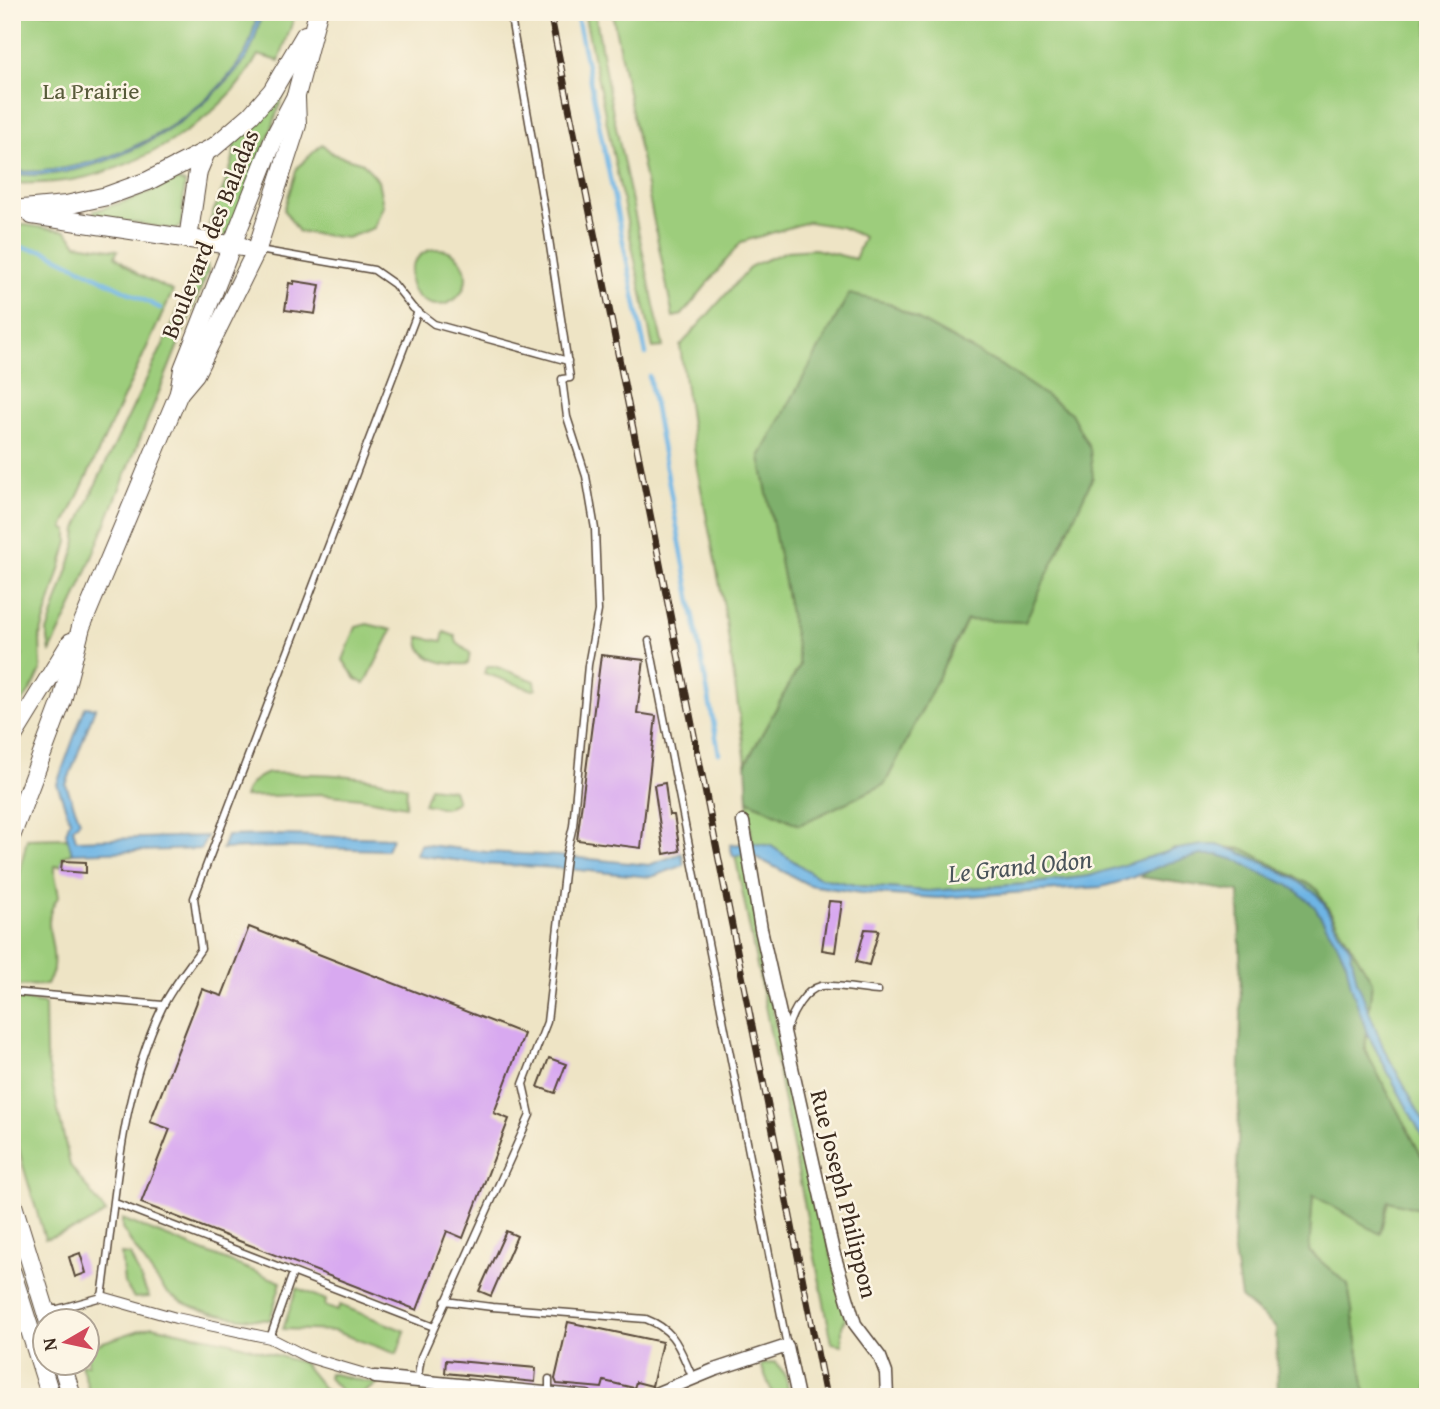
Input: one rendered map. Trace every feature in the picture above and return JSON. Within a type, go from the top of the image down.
[{"type":"main road","name":"Boulevard des Baladas","points":[[81,627],[179,393],[183,369],[275,136],[296,96],[318,12]]},
{"type":"main road","points":[[12,211],[66,205],[107,196],[148,181],[206,152],[227,138],[272,91],[318,12]]},
{"type":"main road","name":"Boulevard des Baladas","points":[[179,393],[195,374],[257,249],[297,125],[296,96]]},
{"type":"main road","points":[[257,249],[251,239],[273,179],[275,136]]},
{"type":"main road","points":[[188,239],[198,171],[206,152]]},
{"type":"main road","points":[[12,211],[257,249]]},
{"type":"main road","points":[[12,738],[81,627]]},
{"type":"main road","points":[[12,834],[62,701],[81,627]]},
{"type":"main road","points":[[12,1202],[45,1308]]},
{"type":"main road","points":[[12,1273],[17,1304],[51,1397]]},
{"type":"main road","points":[[66,1378],[72,1397]]},
{"type":"street","name":"Rue Joseph Philippon","points":[[743,822],[761,929],[841,1280],[855,1324],[880,1357],[886,1373],[887,1397]]},
{"type":"street","points":[[102,1297],[176,1318],[270,1338],[307,1357],[375,1377],[587,1397]]},
{"type":"street","points":[[648,1397],[693,1378],[787,1346],[797,1397]]},
{"type":"lane","points":[[417,1382],[421,1357],[530,1115],[523,1084],[547,1022],[566,856],[573,826],[588,665],[598,611],[595,529],[586,476],[567,417],[562,379],[570,378],[568,361],[510,12]]},
{"type":"lane","points":[[257,249],[374,270],[394,284],[418,311],[434,324],[568,361]]},
{"type":"lane","points":[[62,1308],[102,1297],[132,1089],[163,1005],[201,949],[194,898],[418,311]]},
{"type":"lane","points":[[649,641],[787,1346]]},
{"type":"lane","points":[[785,1035],[792,1014],[810,992],[822,986],[878,991]]},
{"type":"lane","points":[[12,992],[163,1005]]},
{"type":"lane","points":[[115,1203],[434,1328]]},
{"type":"lane","points":[[270,1338],[293,1273]]},
{"type":"lane","points":[[445,1301],[646,1319],[663,1326],[674,1338],[693,1378]]},
{"type":"lane","points":[[549,1380],[549,1395]]},
{"type":"green space","name":"La Prairie","points":[[12,12],[296,12],[279,61],[258,55],[244,77],[207,116],[161,147],[137,160],[87,177],[59,182],[12,184]]},
{"type":"green space","points":[[584,12],[595,12],[609,94],[663,347],[653,348]]},
{"type":"green space","points":[[612,12],[1428,12],[1428,1168],[1365,1050],[1372,981],[1244,849],[1203,845],[1089,876],[1027,884],[928,891],[860,886],[817,877],[771,846],[752,843],[748,800],[799,825],[885,784],[967,620],[760,456],[800,665],[746,763],[724,607],[697,468],[680,346],[751,266],[787,251],[815,249],[855,259],[864,237],[841,227],[808,222],[741,242],[682,315],[673,317]]},
{"type":"green space","points":[[287,83],[271,131],[228,235],[214,236],[216,228],[209,225],[230,169],[234,147],[232,139]]},
{"type":"green space","points":[[322,144],[333,154],[363,163],[378,180],[383,206],[374,228],[347,238],[299,232],[284,210],[297,168]]},
{"type":"green space","points":[[176,180],[185,183],[181,226],[176,230],[94,216],[94,211],[133,199]]},
{"type":"green space","points":[[12,223],[66,231],[77,244],[118,250],[115,256],[139,275],[173,291],[63,528],[68,531],[68,542],[40,636],[41,670],[12,719],[12,668],[17,669],[22,655],[12,650]]},
{"type":"green space","points":[[432,249],[444,249],[454,253],[462,261],[466,277],[462,293],[454,301],[444,305],[432,305],[422,301],[414,293],[410,283],[410,271],[414,261],[422,253]]},
{"type":"green space","points":[[198,262],[207,264],[208,271],[74,602],[50,652],[47,632],[75,548],[77,529],[173,324]]},
{"type":"green space","points":[[849,294],[888,303],[1004,367],[1071,413],[1090,449],[1093,477],[1025,622],[967,620],[885,784],[799,825],[748,800],[746,763],[800,665],[760,457]]},
{"type":"green space","points":[[367,624],[392,630],[365,684],[356,679],[343,660],[356,627]]},
{"type":"green space","points":[[444,632],[455,636],[457,643],[470,653],[468,664],[436,660],[424,652],[419,637],[442,641]]},
{"type":"green space","points":[[488,666],[535,681],[536,689],[484,673]]},
{"type":"green space","points":[[268,773],[338,775],[390,782],[407,787],[406,806],[321,794],[244,797],[253,782]]},
{"type":"green space","points":[[430,787],[453,790],[457,802],[445,808],[424,804]]},
{"type":"green space","points":[[68,838],[72,853],[63,857],[62,866],[55,866],[59,896],[53,906],[49,923],[54,958],[52,975],[47,985],[12,986],[12,908],[27,839]]},
{"type":"green space","points":[[1172,849],[1244,849],[1316,888],[1372,981],[1365,1050],[1428,1168],[1428,1211],[1388,1201],[1380,1234],[1313,1195],[1309,1251],[1348,1285],[1366,1397],[1278,1397],[1276,1328],[1241,1298],[1233,1246],[1241,1015],[1239,892],[1141,877]]},
{"type":"green space","points":[[744,854],[776,1028],[846,1316],[842,1327],[842,1345],[832,1343],[735,855]]},
{"type":"green space","points":[[12,998],[45,1004],[46,1055],[70,1165],[106,1213],[81,1227],[45,1239],[12,1118]]},
{"type":"green space","points":[[1313,1194],[1380,1233],[1388,1201],[1428,1211],[1428,1248],[1423,1279],[1428,1287],[1428,1397],[1366,1397],[1348,1285],[1309,1251]]},
{"type":"green space","points":[[122,1219],[281,1282],[270,1320],[232,1317],[205,1311],[170,1295],[122,1229]]},
{"type":"green space","points":[[121,1254],[130,1255],[149,1297],[134,1298],[124,1283]]},
{"type":"green space","points":[[297,1288],[326,1300],[325,1306],[337,1311],[340,1305],[405,1331],[397,1354],[334,1331],[283,1329]]},
{"type":"green space","points":[[152,1326],[231,1342],[303,1363],[331,1397],[91,1397],[85,1378],[102,1378],[102,1342]]},
{"type":"green space","points":[[775,1362],[785,1374],[790,1397],[774,1397],[761,1365]]},
{"type":"green space","points":[[329,1373],[377,1385],[355,1397],[346,1397],[328,1377]]},
{"type":"water","points":[[258,12],[262,12],[255,38],[244,62],[202,105],[179,123],[126,153],[98,163],[41,175],[12,174],[12,171],[45,171],[78,165],[111,156],[144,142],[174,124],[202,103],[226,79],[245,53]]},
{"type":"water","points":[[85,707],[95,708],[66,785],[80,821],[73,828],[76,840],[207,836],[201,849],[72,853],[66,833],[70,820],[57,784]]},
{"type":"water","points":[[227,836],[392,838],[387,850],[279,847],[222,849]]},
{"type":"water","points":[[752,843],[771,846],[817,877],[860,886],[928,891],[1027,884],[1089,876],[1172,850],[1203,845],[1217,845],[1262,862],[1315,893],[1350,948],[1357,981],[1384,1049],[1428,1129],[1428,1147],[1367,1033],[1346,962],[1314,906],[1286,884],[1239,861],[1218,855],[1202,855],[1168,863],[1101,887],[938,898],[861,893],[809,885],[752,855],[733,856],[730,845]]},
{"type":"water","points":[[420,844],[649,865],[682,853],[684,865],[651,877],[484,864],[416,855]]},
{"type":"building","points":[[294,281],[320,285],[315,314],[285,310],[289,283],[294,284]]},
{"type":"building","points":[[601,655],[644,660],[637,713],[656,716],[641,848],[577,840]]},
{"type":"building","points":[[665,783],[669,815],[674,815],[680,851],[664,854],[654,785]]},
{"type":"building","points":[[62,861],[86,862],[86,873],[61,871]]},
{"type":"building","points":[[829,901],[842,902],[835,952],[822,950]]},
{"type":"building","points":[[249,927],[524,1034],[494,1113],[509,1119],[463,1238],[447,1231],[417,1310],[141,1203],[170,1129],[150,1122],[202,989],[222,996]]},
{"type":"building","points":[[865,929],[879,930],[869,965],[856,962]]},
{"type":"building","points":[[549,1058],[566,1064],[555,1093],[538,1087]]},
{"type":"building","points":[[506,1231],[517,1236],[491,1296],[479,1291]]},
{"type":"building","points":[[80,1253],[86,1273],[75,1277],[69,1257]]},
{"type":"building","points":[[568,1322],[662,1342],[652,1386],[636,1382],[634,1388],[604,1381],[602,1388],[557,1384],[555,1379]]},
{"type":"building","points":[[446,1360],[536,1368],[535,1382],[445,1373]]},
{"type":"waterway","points":[[576,12],[646,354]]},
{"type":"waterway","points":[[12,246],[45,251],[160,308]]},
{"type":"waterway","points":[[649,376],[719,753]]},
{"type":"railway","points":[[550,12],[826,1397]]},
{"type":"water label","name":"Le Grand Odon","points":[[1020,866]]}]
